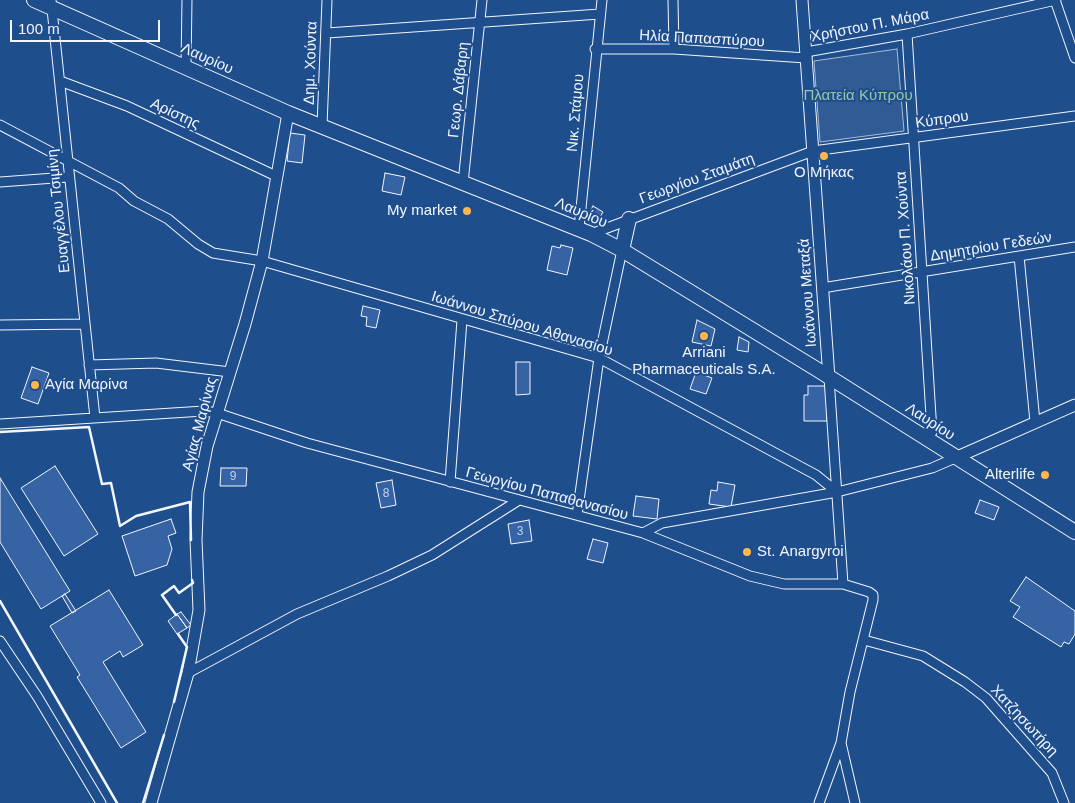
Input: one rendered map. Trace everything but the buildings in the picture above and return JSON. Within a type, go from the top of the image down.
[{"type":"main road","name":"Λαυρίου","points":[[34,0],[52,4],[288,113],[585,231],[622,250],[1075,532]]},
{"type":"main road","points":[[622,250],[630,219]]},
{"type":"street","points":[[186,67],[187,0]]},
{"type":"street","name":"Δημ. Χούντα","points":[[322,126],[327,0]]},
{"type":"street","name":"Γεωρ. Δάβαρη","points":[[463,183],[482,0]]},
{"type":"street","name":"Νικ. Στάμου","points":[[585,231],[595,49],[602,0]]},
{"type":"street","points":[[673,0],[674,49]]},
{"type":"street","name":"Ιωάννου Μεταξά","points":[[802,0],[844,584]]},
{"type":"street","points":[[1055,0],[1075,58]]},
{"type":"street","name":"Χρήστου Π. Μάρα","points":[[806,55],[1055,0]]},
{"type":"street","name":"Ευαγγέλου Τσιμίνη","points":[[52,4],[68,176],[95,418]]},
{"type":"street","points":[[326,33],[600,14]]},
{"type":"street","name":"Νικολάου Π. Χούντα","points":[[907,34],[932,432],[927,439]]},
{"type":"street","name":"Ηλία Παπασπύρου","points":[[595,49],[674,49],[806,55]]},
{"type":"street","name":"Αρίστης","points":[[60,80],[127,106],[276,176]]},
{"type":"street","name":"Αγίας Μαρίνας","points":[[151,803],[188,673],[199,610],[196,540],[198,492],[207,446],[262,261],[288,113]]},
{"type":"street","name":"Κύπρου","points":[[813,151],[1075,116]]},
{"type":"street","name":"Ιωάννου Σπύρου Αθανασίου","points":[[0,125],[120,188],[134,201],[168,219],[205,249],[228,257],[262,261],[598,358],[816,475],[837,492]]},
{"type":"street","name":"Γεωργίου Σταμάτη","points":[[585,231],[630,219],[813,151]]},
{"type":"street","points":[[0,182],[68,176]]},
{"type":"street","name":"Δημητρίου Γεδεών","points":[[822,288],[1075,247]]},
{"type":"street","points":[[577,514],[598,358],[622,250]]},
{"type":"street","points":[[1018,256],[1035,422]]},
{"type":"street","points":[[450,482],[462,320]]},
{"type":"street","points":[[0,325],[85,324]]},
{"type":"street","points":[[89,365],[156,364],[230,372]]},
{"type":"street","points":[[643,533],[662,523],[837,492],[932,468],[1075,405]]},
{"type":"street","name":"Γεωργίου Παπαθανασίου","points":[[0,424],[204,411],[217,413],[307,443],[643,533],[750,576],[770,582],[820,586],[844,584],[873,595],[864,640],[850,692],[841,743],[855,803]]},
{"type":"street","points":[[188,673],[297,614],[388,576],[432,555],[518,500]]},
{"type":"street","name":"Χατζησωτήρη","points":[[864,640],[923,656],[965,682],[986,698],[1052,773],[1064,803]]},
{"type":"street","points":[[0,641],[37,696],[100,803]]},
{"type":"street","points":[[819,803],[841,743]]},
{"type":"green space","name":"Πλατεία Κύπρου","points":[[897,49],[904,131],[820,142],[814,61]]},
{"type":"wall","points":[[0,432],[89,427],[102,484],[111,483],[120,526],[136,516],[190,502],[191,540]]},
{"type":"wall","points":[[176,615],[162,595],[174,586],[179,593],[193,583],[192,580]]},
{"type":"wall","points":[[0,601],[117,803]]},
{"type":"wall","points":[[174,702],[187,647],[178,634]]},
{"type":"wall","points":[[143,803],[164,735]]},
{"type":"place","name":"Ο Μήκας","points":[[824,156]]},
{"type":"place","name":"My market","points":[[467,211]]},
{"type":"place","name":"Arriani Pharmaceuticals S.A.","points":[[704,336]]},
{"type":"place","name":"Αγία Μαρίνα","points":[[35,385]]},
{"type":"place","name":"Alterlife","points":[[1045,475]]},
{"type":"place","name":"St. Anargyroi","points":[[747,552]]}]
